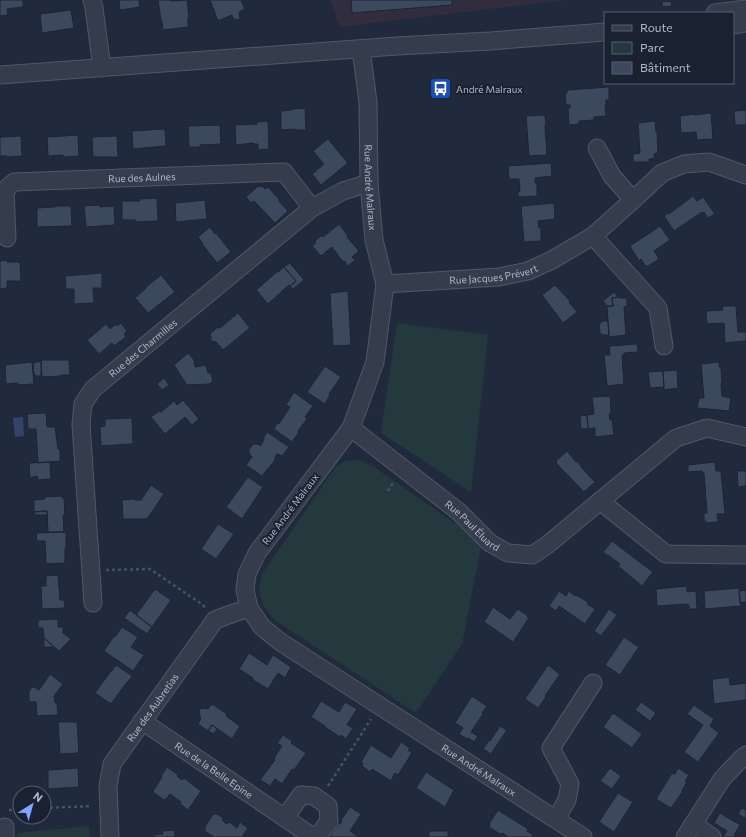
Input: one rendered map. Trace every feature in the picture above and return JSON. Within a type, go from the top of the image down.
[{"type":"street","points":[[92,0],[102,68]]},
{"type":"street","points":[[723,12],[746,9]]},
{"type":"street","points":[[734,25],[746,24]]},
{"type":"street","points":[[0,75],[604,32]]},
{"type":"street","name":"Rue André Malraux","points":[[361,49],[368,102],[369,183],[374,240],[385,284],[376,362],[351,428],[257,553],[247,574],[245,590],[249,608],[262,627],[279,641],[583,837]]},
{"type":"street","points":[[598,148],[612,176],[633,200]]},
{"type":"street","name":"Rue Jacques Prévert","points":[[385,284],[499,277],[528,271],[552,260],[593,236],[662,173],[684,164],[709,162],[746,175]]},
{"type":"street","name":"Rue des Aulnes","points":[[7,238],[5,190],[14,182],[284,172],[312,208]]},
{"type":"street","name":"Rue des Charmilles","points":[[93,603],[81,424],[83,404],[93,389],[312,208],[343,191],[369,183]]},
{"type":"street","points":[[593,236],[658,308],[664,346]]},
{"type":"street","name":"Rue Paul Éluard","points":[[351,428],[459,512],[490,543],[508,553],[532,555],[546,546],[676,438],[707,428],[746,437]]},
{"type":"street","points":[[600,501],[666,554],[746,555]]},
{"type":"street","points":[[215,620],[249,608]]},
{"type":"street","name":"Rue des Aubretias","points":[[110,837],[108,786],[112,764],[215,620]]},
{"type":"street","points":[[556,819],[567,800],[570,784],[551,748],[593,683]]},
{"type":"street","name":"Rue de la Belle Epine","points":[[142,721],[313,837],[321,832],[329,821],[328,806],[319,799]]},
{"type":"street","points":[[712,837],[689,831],[722,779],[746,755]]},
{"type":"street","points":[[285,818],[301,795],[314,796],[319,799]]},
{"type":"path","points":[[91,570],[150,569],[203,605],[215,620]]},
{"type":"path","points":[[319,799],[379,706]]},
{"type":"path","points":[[52,808],[109,805]]},
{"type":"shaded area","points":[[330,0],[565,0],[340,27]]},
{"type":"green space","points":[[397,323],[488,335],[471,492],[381,433]]},
{"type":"green space","points":[[356,460],[365,462],[377,469],[482,542],[462,644],[416,713],[276,621],[263,606],[259,589],[262,574],[335,468],[345,461]]},
{"type":"green space","points":[[89,826],[90,837],[17,837],[17,833]]},
{"type":"water","points":[[23,417],[24,436],[15,437],[13,418]]},
{"type":"building","points":[[0,0],[23,0],[23,7],[7,9],[8,15],[0,16]]},
{"type":"building","points":[[119,0],[139,0],[140,7],[120,10]]},
{"type":"building","points":[[158,0],[187,0],[189,18],[188,27],[163,30]]},
{"type":"building","points":[[210,0],[241,0],[245,9],[239,12],[240,19],[236,20],[232,15],[218,21]]},
{"type":"building","points":[[351,0],[452,0],[452,5],[352,13]]},
{"type":"building","points":[[671,1],[672,6],[662,7],[662,2]]},
{"type":"building","points":[[71,10],[74,28],[42,33],[40,14]]},
{"type":"building","points":[[609,87],[609,100],[606,100],[605,105],[606,116],[594,117],[594,120],[579,121],[579,124],[569,125],[568,109],[570,108],[570,105],[566,105],[565,93],[567,93],[567,90]]},
{"type":"building","points":[[305,108],[306,130],[281,130],[281,111]]},
{"type":"building","points":[[746,110],[746,125],[735,125],[734,111]]},
{"type":"building","points":[[711,113],[713,139],[697,140],[696,132],[681,133],[680,116]]},
{"type":"building","points":[[544,115],[546,124],[547,155],[529,156],[526,116]]},
{"type":"building","points":[[268,121],[269,149],[258,150],[258,144],[253,143],[236,145],[235,125],[257,124],[257,122]]},
{"type":"building","points":[[655,121],[658,153],[654,154],[655,158],[649,159],[649,162],[633,162],[633,154],[640,153],[638,123]]},
{"type":"building","points":[[220,125],[221,144],[189,147],[188,126]]},
{"type":"building","points":[[165,129],[166,146],[133,149],[132,131]]},
{"type":"building","points":[[78,135],[79,156],[48,156],[47,137]]},
{"type":"building","points":[[21,136],[22,156],[0,156],[0,137]]},
{"type":"building","points":[[117,136],[118,157],[93,157],[92,137]]},
{"type":"building","points":[[328,139],[348,163],[321,185],[312,174],[324,164],[313,151]]},
{"type":"building","points":[[551,163],[552,176],[535,178],[535,183],[537,183],[537,196],[518,197],[518,192],[520,191],[519,179],[509,179],[508,166]]},
{"type":"building","points":[[262,186],[265,189],[268,187],[288,211],[275,223],[254,201],[251,203],[246,197],[257,187]]},
{"type":"building","points":[[693,196],[697,201],[703,197],[715,214],[708,218],[704,212],[702,212],[674,231],[664,216]]},
{"type":"building","points":[[157,198],[158,221],[136,222],[136,220],[122,220],[122,201],[140,201],[140,199]]},
{"type":"building","points":[[205,200],[207,219],[176,222],[175,203]]},
{"type":"building","points":[[554,203],[555,219],[538,221],[539,228],[541,228],[541,241],[524,242],[521,206]]},
{"type":"building","points":[[100,205],[100,207],[114,206],[115,225],[86,227],[84,206]]},
{"type":"building","points":[[71,206],[72,226],[37,227],[37,208]]},
{"type":"building","points":[[339,224],[348,236],[347,237],[359,251],[352,257],[355,260],[348,266],[344,261],[343,262],[332,247],[321,256],[312,246],[322,235],[323,237]]},
{"type":"building","points":[[660,226],[670,240],[654,251],[658,257],[658,260],[648,266],[645,266],[641,259],[639,261],[630,246]]},
{"type":"building","points":[[210,227],[231,252],[217,263],[198,237]]},
{"type":"building","points":[[7,260],[7,262],[20,262],[21,281],[7,281],[7,288],[0,289],[0,261]]},
{"type":"building","points":[[290,263],[304,280],[293,289],[290,286],[296,281],[284,267]]},
{"type":"building","points":[[284,267],[296,281],[290,286],[289,285],[268,304],[256,290]]},
{"type":"building","points":[[102,273],[102,288],[93,288],[94,303],[74,304],[74,289],[66,289],[65,276]]},
{"type":"building","points":[[161,275],[175,292],[148,313],[135,298]]},
{"type":"building","points":[[555,285],[570,301],[569,302],[577,312],[563,323],[542,295]]},
{"type":"building","points":[[348,291],[351,345],[333,346],[330,293]]},
{"type":"building","points":[[614,292],[618,297],[612,298],[613,306],[607,306],[603,301]]},
{"type":"building","points":[[612,298],[627,298],[627,306],[624,307],[626,335],[609,337],[607,306],[613,306]]},
{"type":"building","points":[[722,306],[736,306],[738,332],[746,332],[746,341],[725,343],[724,323],[707,324],[706,311],[723,310]]},
{"type":"building","points":[[238,313],[250,328],[223,350],[216,342],[211,341],[210,334]]},
{"type":"building","points":[[601,321],[608,321],[609,335],[600,334],[599,323],[601,323]]},
{"type":"building","points":[[121,323],[127,331],[124,334],[126,337],[114,346],[112,343],[99,354],[87,340],[106,324],[110,329],[116,324],[117,326]]},
{"type":"building","points":[[637,344],[638,352],[624,353],[624,355],[622,355],[624,384],[607,386],[604,355],[610,355],[609,346]]},
{"type":"building","points":[[188,353],[194,360],[195,367],[206,365],[208,373],[211,373],[213,382],[209,384],[187,385],[174,365]]},
{"type":"building","points":[[41,360],[69,360],[70,375],[42,377]]},
{"type":"building","points":[[41,361],[41,376],[36,376],[34,374],[33,364]]},
{"type":"building","points":[[32,362],[34,384],[6,384],[5,365]]},
{"type":"building","points":[[719,362],[719,367],[721,367],[722,396],[731,398],[729,411],[697,408],[699,398],[704,398],[701,364]]},
{"type":"building","points":[[325,366],[341,377],[329,394],[330,395],[325,404],[307,392]]},
{"type":"building","points":[[677,370],[678,388],[664,390],[663,371]]},
{"type":"building","points":[[663,371],[664,387],[650,388],[648,372]]},
{"type":"building","points":[[164,378],[169,385],[162,390],[157,384]]},
{"type":"building","points":[[294,392],[313,406],[305,417],[307,419],[292,442],[274,429],[290,407],[286,405]]},
{"type":"building","points":[[610,396],[611,413],[609,414],[610,420],[612,420],[614,435],[595,437],[595,428],[588,429],[587,415],[594,414],[592,397]]},
{"type":"building","points":[[183,400],[199,419],[192,425],[185,417],[165,434],[151,417],[159,411],[161,412],[174,401],[177,405]]},
{"type":"building","points":[[46,413],[47,427],[55,427],[58,449],[60,449],[60,461],[38,463],[36,429],[28,429],[27,414]]},
{"type":"building","points":[[587,415],[588,429],[581,429],[580,416]]},
{"type":"building","points":[[132,418],[133,444],[101,446],[100,427],[105,426],[105,419]]},
{"type":"building","points":[[267,432],[289,447],[282,456],[277,454],[275,460],[262,476],[246,465],[252,457],[249,450],[252,445],[258,444],[260,446]]},
{"type":"building","points":[[567,451],[595,482],[584,492],[556,463],[556,461]]},
{"type":"building","points":[[50,462],[51,479],[38,480],[37,476],[30,478],[29,463]]},
{"type":"building","points":[[715,462],[716,471],[721,471],[725,514],[717,514],[718,522],[706,523],[706,521],[704,521],[704,513],[707,513],[704,473],[702,471],[688,472],[688,465]]},
{"type":"building","points":[[737,471],[746,471],[746,486],[738,487]]},
{"type":"building","points":[[248,477],[263,487],[242,519],[226,507]]},
{"type":"building","points":[[151,485],[164,494],[147,519],[123,519],[122,500],[141,500]]},
{"type":"building","points":[[62,496],[62,498],[64,498],[65,515],[63,515],[64,532],[48,532],[47,511],[34,512],[34,500],[45,499],[44,497]]},
{"type":"building","points":[[47,511],[48,515],[34,515],[34,512]]},
{"type":"building","points":[[218,524],[234,534],[216,559],[201,549]]},
{"type":"building","points":[[66,532],[65,563],[46,564],[45,541],[37,541],[36,533]]},
{"type":"building","points":[[612,541],[653,572],[642,586],[618,566],[620,564],[603,552]]},
{"type":"building","points":[[58,575],[60,600],[64,600],[65,608],[42,609],[41,586],[46,586],[46,576]]},
{"type":"building","points":[[687,586],[687,592],[696,591],[697,609],[689,609],[689,605],[687,604],[657,606],[656,589]]},
{"type":"building","points":[[739,588],[741,606],[705,609],[704,591]]},
{"type":"building","points":[[155,589],[171,600],[152,627],[136,615]]},
{"type":"building","points":[[746,590],[746,602],[740,603],[739,591]]},
{"type":"building","points":[[559,591],[566,596],[569,591],[575,596],[576,595],[588,602],[587,604],[595,609],[585,624],[559,606],[556,611],[549,606]]},
{"type":"building","points":[[493,607],[510,619],[518,609],[528,616],[527,617],[529,618],[513,642],[484,622]]},
{"type":"building","points":[[609,609],[617,615],[601,636],[594,631]]},
{"type":"building","points":[[130,610],[152,627],[147,634],[124,618]]},
{"type":"building","points":[[58,619],[58,627],[63,627],[63,633],[71,639],[59,651],[44,638],[43,628],[38,628],[38,620]]},
{"type":"building","points":[[122,627],[138,637],[131,647],[144,655],[133,671],[104,651]]},
{"type":"building","points":[[624,637],[639,647],[620,675],[605,665]]},
{"type":"building","points":[[44,638],[54,647],[44,647]]},
{"type":"building","points":[[249,653],[267,665],[273,655],[291,667],[285,678],[278,673],[268,689],[239,669]]},
{"type":"building","points":[[116,665],[132,676],[111,704],[95,693]]},
{"type":"building","points":[[548,665],[560,674],[538,708],[525,699]]},
{"type":"building","points":[[50,674],[63,684],[54,696],[55,703],[57,703],[58,715],[37,716],[36,702],[29,701],[29,691],[32,687],[39,690]]},
{"type":"building","points":[[729,677],[730,685],[746,683],[746,700],[714,704],[712,681],[714,679]]},
{"type":"building","points":[[472,696],[487,706],[471,732],[478,736],[474,742],[459,734],[463,728],[455,723]]},
{"type":"building","points":[[321,701],[339,712],[345,702],[357,709],[347,725],[353,728],[346,739],[341,735],[340,737],[311,717]]},
{"type":"building","points":[[641,702],[656,713],[650,721],[635,710]]},
{"type":"building","points":[[212,704],[227,714],[226,716],[240,726],[232,739],[212,725],[208,731],[198,724],[201,718],[199,709],[208,709]]},
{"type":"building","points":[[694,705],[714,719],[710,726],[719,733],[698,762],[684,752],[703,725],[687,714]]},
{"type":"building","points":[[613,713],[642,734],[632,748],[603,727]]},
{"type":"building","points":[[58,722],[77,722],[79,753],[60,754]]},
{"type":"building","points":[[212,725],[217,729],[214,734],[208,731]]},
{"type":"building","points":[[500,726],[507,730],[491,754],[483,749]]},
{"type":"building","points":[[283,735],[292,741],[291,743],[306,753],[294,770],[292,769],[282,784],[275,779],[270,786],[260,780],[275,760],[274,758],[282,746],[277,743]]},
{"type":"building","points":[[401,742],[410,748],[408,750],[412,753],[398,775],[395,773],[391,781],[372,769],[370,772],[362,766],[363,763],[361,762],[371,745],[391,758]]},
{"type":"building","points":[[167,767],[177,774],[182,780],[184,778],[201,791],[188,810],[180,804],[181,802],[170,794],[164,800],[153,791]]},
{"type":"building","points":[[78,768],[79,787],[52,789],[52,785],[48,785],[48,770]]},
{"type":"building","points":[[610,768],[621,776],[612,789],[600,781]]},
{"type":"building","points":[[678,768],[689,775],[685,781],[687,782],[683,791],[671,808],[656,799],[672,773],[675,774]]},
{"type":"building","points":[[426,772],[454,790],[445,807],[416,788]]},
{"type":"building","points":[[618,793],[633,802],[614,832],[599,822]]},
{"type":"building","points":[[350,807],[361,814],[350,831],[359,837],[330,836],[339,823],[340,824]]},
{"type":"building","points":[[742,808],[746,810],[746,819],[738,814]]},
{"type":"building","points":[[498,810],[528,829],[527,831],[533,835],[532,837],[508,837],[489,827],[489,824]]},
{"type":"building","points":[[720,813],[740,825],[734,835],[736,837],[723,837],[727,831],[714,823]]},
{"type":"building","points":[[213,814],[217,814],[223,818],[223,821],[227,824],[229,822],[237,828],[240,822],[248,828],[242,837],[214,837],[205,831],[205,827]]},
{"type":"building","points":[[174,830],[175,837],[154,837],[154,835],[163,834],[162,831]]},
{"type":"building","points":[[429,831],[448,831],[448,837],[429,837]]},
{"type":"place","name":"André Malraux","points":[[440,89]]}]
